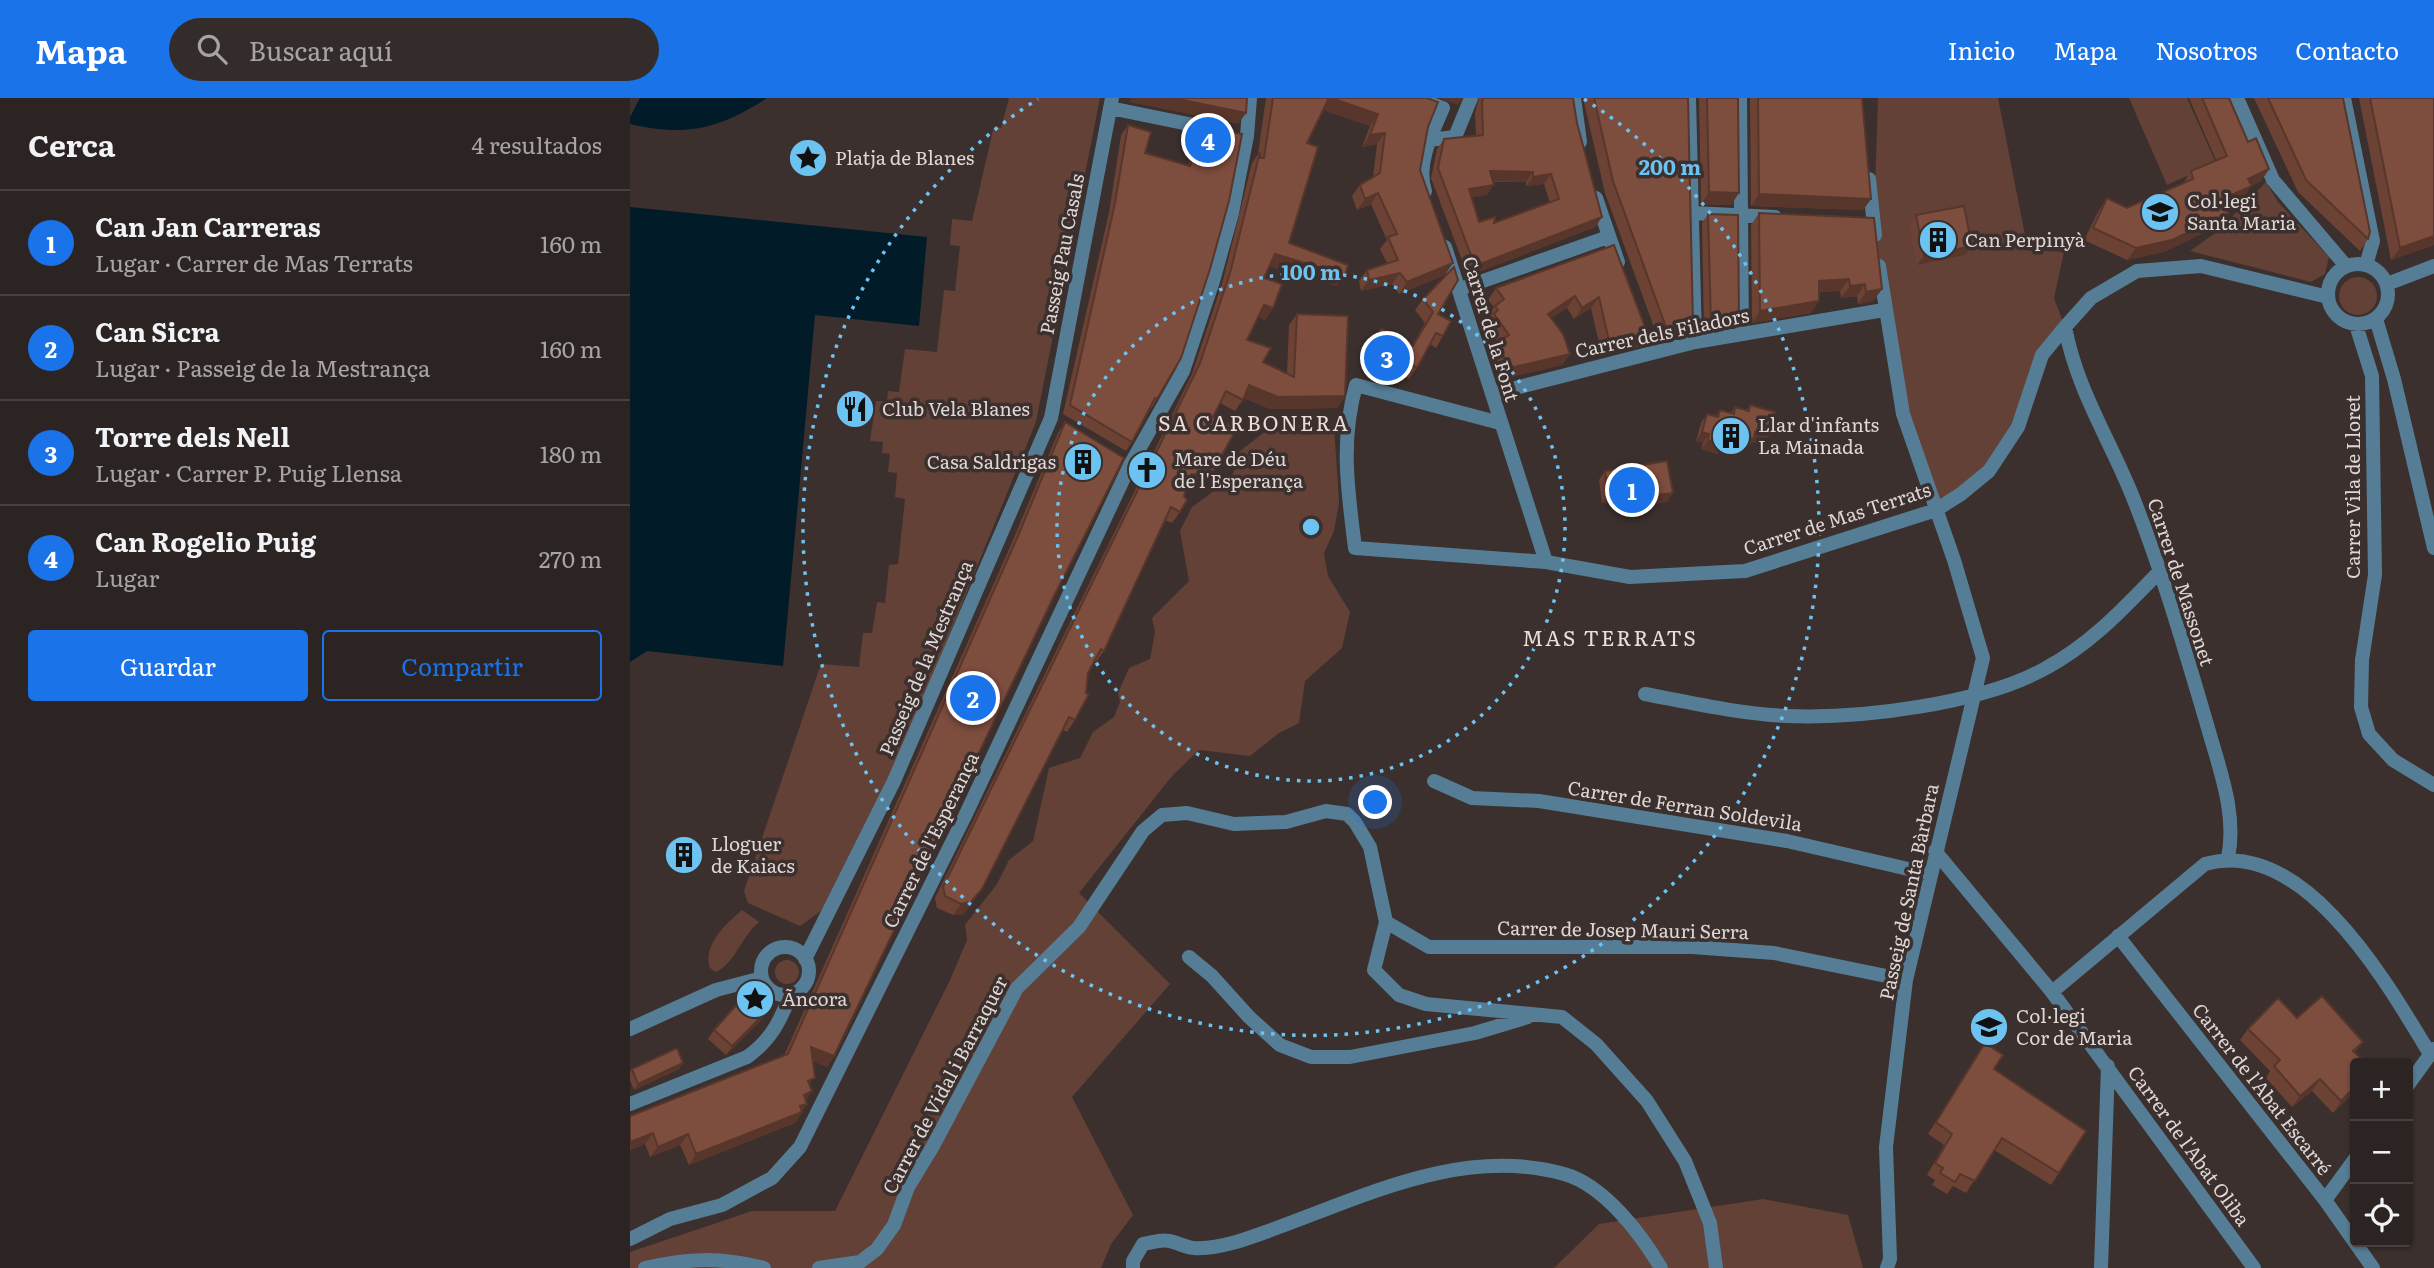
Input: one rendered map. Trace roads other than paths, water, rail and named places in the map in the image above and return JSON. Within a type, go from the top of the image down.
[{"type":"street","name":"Carrer de l'Esperança","points":[[630,1239],[670,1219],[722,1205],[772,1178],[800,1147],[965,816],[1124,461],[1182,371],[1232,213],[1233,133],[1250,98]]},
{"type":"street","points":[[1414,98],[1443,108],[1429,140],[1421,178],[1431,208]]},
{"type":"street","points":[[1429,140],[1455,137],[1471,98]]},
{"type":"street","points":[[1574,98],[1584,160]]},
{"type":"street","points":[[1689,98],[1695,342]]},
{"type":"street","points":[[1740,98],[1742,334]]},
{"type":"street","points":[[2237,98],[2273,180],[2346,266]]},
{"type":"street","points":[[2344,98],[2373,242],[2366,265]]},
{"type":"street","points":[[1111,103],[1233,133]]},
{"type":"street","name":"Passeig Pau Casals","points":[[1056,421],[1111,103]]},
{"type":"street","name":"Passeig de Santa Bàrbara","points":[[1868,166],[1867,220],[1903,414],[1983,658],[1906,980],[1886,1147],[1890,1259],[1887,1268]]},
{"type":"street","points":[[1592,186],[1623,275]]},
{"type":"street","points":[[1692,213],[1793,217]]},
{"type":"street","name":"Carrer de la Font","points":[[1440,234],[1460,289],[1464,311],[1546,562]]},
{"type":"street","points":[[1460,289],[1608,237]]},
{"type":"street","points":[[2366,265],[2377,270],[2387,284],[2387,304],[2376,319],[2356,325],[2337,316],[2328,297],[2334,275],[2346,266],[2366,265]]},
{"type":"street","name":"Carrer de Mas Terrats","points":[[1500,423],[1356,385],[1346,420],[1346,474],[1355,548],[1546,562],[1630,577],[1745,571],[1936,510],[1961,494],[1989,471],[2018,427],[2042,355],[2091,298],[2137,271],[2201,266],[2328,297]]},
{"type":"street","points":[[2387,284],[2434,266]]},
{"type":"street","name":"Carrer dels Filadors","points":[[1492,394],[1650,345],[1695,342],[1884,310]]},
{"type":"street","points":[[2376,319],[2394,379],[2434,548]]},
{"type":"street","name":"Carrer Vila de Lloret","points":[[2356,325],[2372,376],[2375,547],[2375,575],[2362,660],[2361,707],[2369,734],[2393,760],[2434,785]]},
{"type":"street","name":"Carrer de Massonet","points":[[2065,327],[2073,366],[2132,495],[2159,572],[2227,794],[2232,837],[2228,858]]},
{"type":"street","name":"Passeig de la Mestrança","points":[[800,954],[831,911],[894,781],[1056,421]]},
{"type":"street","points":[[1645,694],[1708,706],[1787,716],[1895,711],[1975,695],[2045,669],[2101,632],[2159,572]]},
{"type":"street","name":"Carrer de Ferran Soldevila","points":[[1434,781],[1472,798],[1539,801],[1787,841],[1930,874]]},
{"type":"street","name":"Carrer de Vidal i Barraquer","points":[[819,1268],[859,1262],[877,1249],[894,1225],[908,1187],[933,1146],[1017,988],[1079,927],[1143,831],[1162,815],[1187,813],[1234,824],[1286,822],[1326,811],[1347,814],[1370,847],[1386,922],[1374,970],[1399,995],[1426,1004],[1562,1017],[1596,1044],[1647,1101],[1685,1161],[1710,1223],[1716,1268]]},
{"type":"street","name":"Carrer de l'Abat Oliba","points":[[1935,850],[2052,992],[2254,1268]]},
{"type":"street","points":[[2052,992],[2205,864],[2228,858],[2278,871],[2316,899],[2390,989],[2432,1052],[2413,1079]]},
{"type":"street","name":"Carrer de Josep Mauri Serra","points":[[1386,922],[1429,947],[1692,947],[1774,953],[1906,980]]},
{"type":"street","name":"Carrer de l'Abat Escarré","points":[[2118,936],[2325,1200],[2373,1268]]},
{"type":"street","points":[[630,1104],[747,1057],[761,1047],[776,1030],[791,994],[807,980],[800,954],[787,947],[772,951],[762,963],[762,978],[770,990],[791,994]]},
{"type":"street","points":[[1189,957],[1212,975],[1249,1017],[1280,1045],[1311,1058],[1350,1057],[1475,1033],[1536,1014]]},
{"type":"street","points":[[630,1029],[716,990],[762,978]]},
{"type":"street","points":[[2101,1268],[2108,1066]]},
{"type":"street","points":[[2325,1200],[2350,1165]]},
{"type":"street","points":[[1133,1268],[1132,1261],[1143,1244],[1166,1240],[1195,1248],[1234,1242],[1377,1191],[1454,1170],[1504,1166],[1566,1174],[1609,1200],[1647,1243],[1661,1268]]},
{"type":"street","points":[[645,1268],[675,1261],[728,1259],[764,1268]]},
{"type":"water","points":[[640,98],[767,98],[733,117],[702,128],[668,130],[630,124],[630,117]]},
{"type":"water","points":[[630,207],[927,237],[919,326],[815,315],[783,666],[647,651],[630,662]]},
{"type":"place","name":"Can Rogelio Puig","points":[[1208,140]]},
{"type":"place","name":"Platja de Blanes","points":[[808,158]]},
{"type":"place","name":"Col·legi Santa Maria","points":[[2160,212]]},
{"type":"place","name":"Can Perpinyà","points":[[1938,240]]},
{"type":"place","name":"Torre dels Nell","points":[[1387,358]]},
{"type":"place","name":"Club Vela Blanes","points":[[855,409]]},
{"type":"place","name":"Llar d'infants La Mainada","points":[[1731,436]]},
{"type":"place","name":"Casa Saldrigas","points":[[1083,462]]},
{"type":"place","name":"Mare de Déu de l'Esperança","points":[[1147,470]]},
{"type":"place","name":"Can Jan Carreras","points":[[1632,490]]},
{"type":"place","name":"Can Sicra","points":[[973,698]]},
{"type":"place","name":"Lloguer de Kaiacs","points":[[684,855]]},
{"type":"place","name":"Ãncora","points":[[755,999]]},
{"type":"place","name":"Col·legi Cor de Maria","points":[[1989,1027]]},
{"type":"district","name":"SA CARBONERA","points":[[1254,424]]},
{"type":"district","name":"MAS TERRATS","points":[[1610,639]]}]
